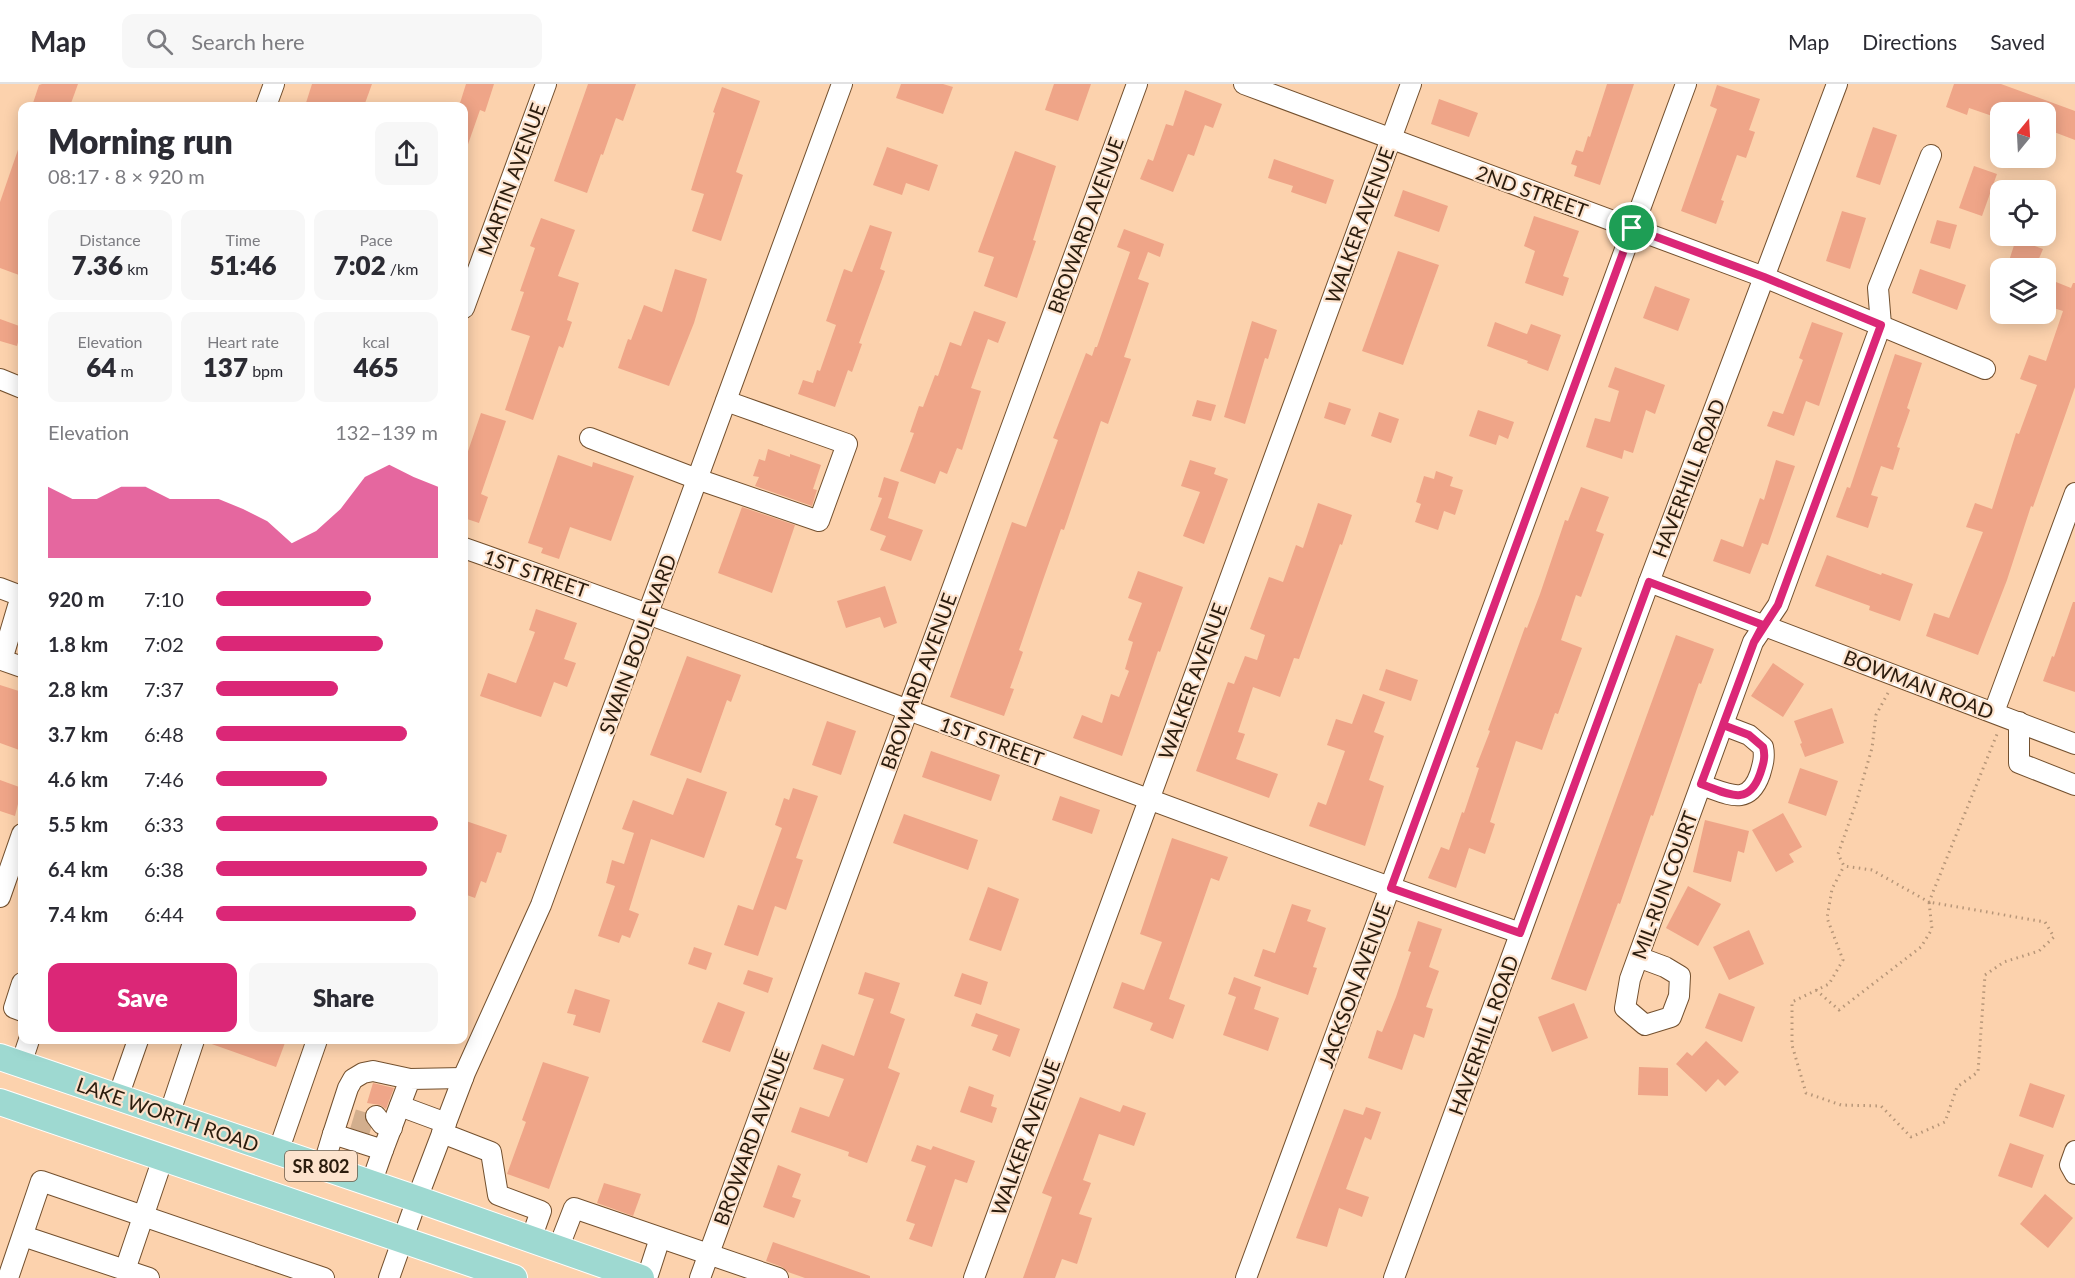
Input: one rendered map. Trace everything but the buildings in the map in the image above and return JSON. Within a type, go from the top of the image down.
[{"type":"main road","name":"LAKE WORTH ROAD","points":[[7,1064],[169,1114],[641,1278]]},
{"type":"main road","name":"SR 802","points":[[1,1106],[163,1158],[514,1278]]},
{"type":"street","points":[[267,102],[274,84]]},
{"type":"street","name":"MARTIN AVENUE","points":[[468,297],[546,84]]},
{"type":"street","name":"SWAIN BOULEVARD","points":[[389,1278],[463,1078],[541,905],[842,84]]},
{"type":"street","name":"BROWARD AVENUE","points":[[700,1278],[1137,84]]},
{"type":"street","name":"2ND STREET","points":[[1244,84],[1764,277],[1985,369]]},
{"type":"street","name":"WALKER AVENUE","points":[[974,1278],[1411,84]]},
{"type":"street","name":"JACKSON AVENUE","points":[[1246,1278],[1686,84]]},
{"type":"street","name":"HAVERHILL ROAD","points":[[1394,1278],[1649,582],[1837,84]]},
{"type":"street","points":[[1881,325],[1878,288],[1931,155]]},
{"type":"street","name":"MIL-RUN COURT","points":[[1638,957],[1665,967],[1680,976],[1679,996],[1671,1017],[1645,1025],[1625,1008],[1630,979],[1638,957],[1701,784],[1754,642],[1778,605],[1881,325]]},
{"type":"street","points":[[0,380],[18,387]]},
{"type":"street","points":[[590,438],[697,479],[819,521],[847,444],[726,401]]},
{"type":"street","points":[[1994,712],[2075,494]]},
{"type":"street","name":"1ST STREET","points":[[468,549],[648,613],[1391,888],[1520,933]]},
{"type":"street","name":"BOWMAN ROAD","points":[[1649,582],[2075,744]]},
{"type":"street","points":[[0,588],[18,595]]},
{"type":"street","points":[[18,606],[1,660],[18,666]]},
{"type":"street","points":[[2019,722],[2019,763],[2075,785]]},
{"type":"street","points":[[1701,784],[1738,796],[1749,794],[1755,787],[1764,763],[1763,747],[1749,735],[1723,725]]},
{"type":"street","points":[[0,897],[18,845]]},
{"type":"street","points":[[18,995],[14,1008],[18,1010]]},
{"type":"street","points":[[7,1064],[25,1044]]},
{"type":"street","points":[[118,1097],[137,1044]]},
{"type":"street","points":[[169,1114],[193,1044]]},
{"type":"street","points":[[278,1152],[316,1044]]},
{"type":"street","points":[[322,1167],[333,1134],[350,1113],[353,1079],[363,1073],[373,1071],[410,1079],[463,1078]]},
{"type":"street","points":[[371,1184],[383,1150],[381,1123],[400,1106],[410,1079]]},
{"type":"street","points":[[400,1106],[491,1152],[498,1195],[541,1210],[531,1239]]},
{"type":"street","points":[[333,1134],[383,1150]]},
{"type":"street","points":[[2075,1151],[2070,1165],[2075,1174]]},
{"type":"street","points":[[125,1270],[163,1158]]},
{"type":"street","points":[[8,1278],[41,1181],[324,1278]]},
{"type":"street","points":[[558,1249],[574,1208],[778,1278]]},
{"type":"street","points":[[23,1236],[149,1278]]},
{"type":"street","points":[[647,1278],[660,1238]]},
{"type":"path","points":[[1844,866],[1838,854],[1872,748],[1876,715],[1888,693]]},
{"type":"path","points":[[1816,990],[1839,1010],[1921,947],[1932,929],[1929,902],[1996,734]]},
{"type":"path","points":[[1844,866],[1872,870],[1929,902],[2045,922],[2054,937],[2039,951],[2004,962],[1985,975],[1978,1072],[1957,1087],[1946,1122],[1911,1137],[1881,1106],[1841,1105],[1806,1093],[1792,1045],[1792,1002],[1829,984],[1843,960],[1827,918],[1832,889],[1844,866]]},
{"type":"tunnel","points":[[353,1119],[373,1125]]},
{"type":"route","points":[[1632,228],[1391,888],[1520,933],[1649,582],[1763,625],[1754,642],[1723,725],[1701,784],[1738,796],[1749,794],[1755,787],[1764,763],[1763,747],[1749,735],[1723,725],[1754,642],[1778,605],[1881,325],[1764,277],[1632,228]]}]
